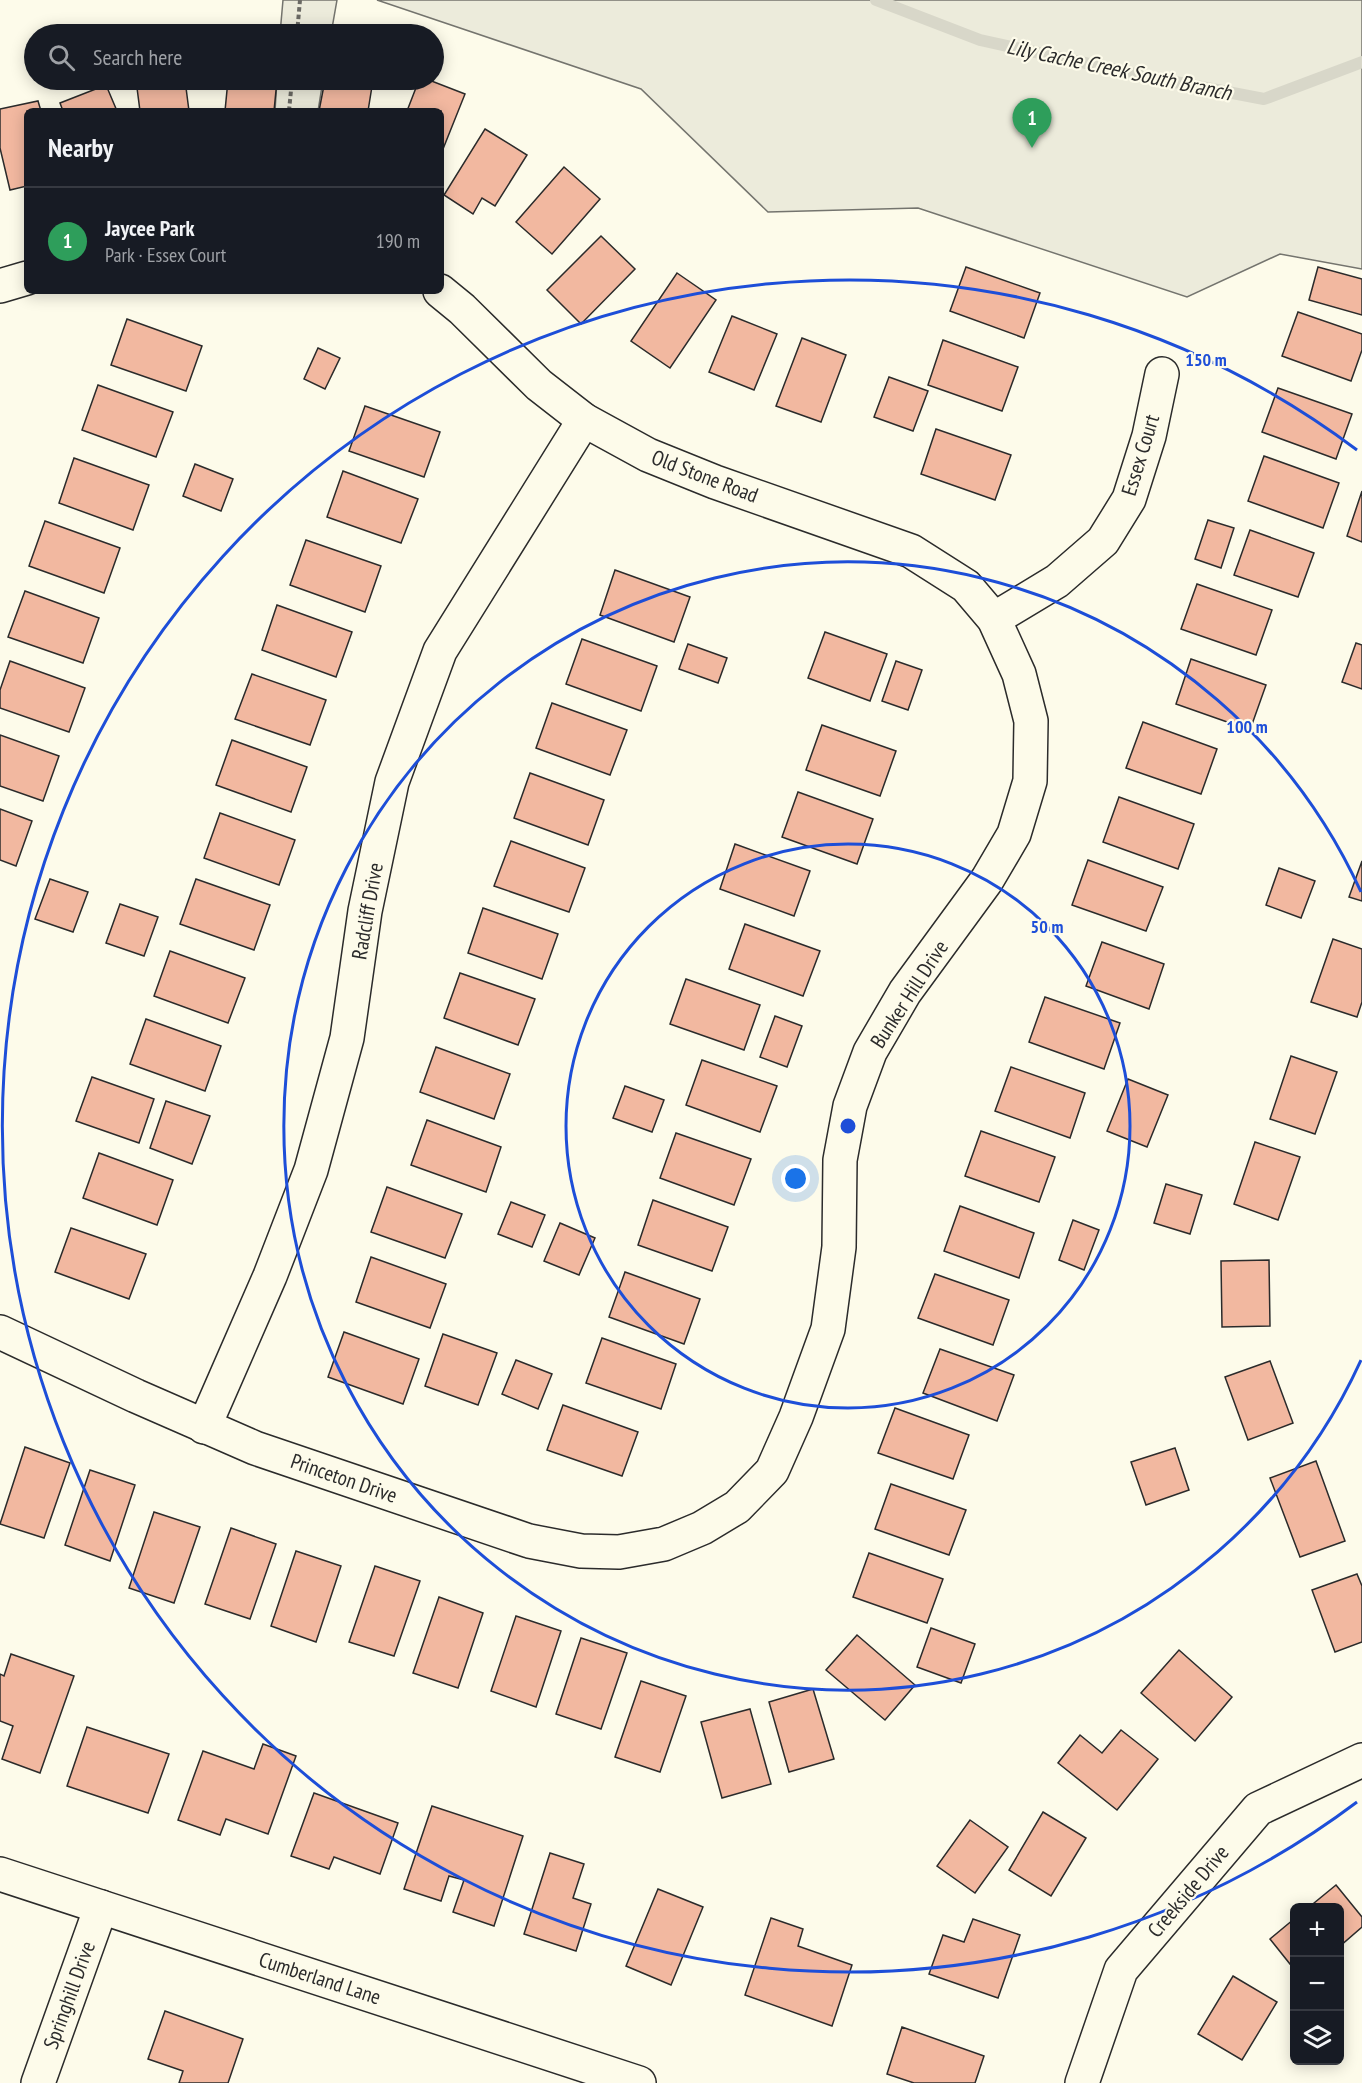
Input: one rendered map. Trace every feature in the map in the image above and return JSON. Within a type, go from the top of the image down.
[{"type":"street","points":[[0,286],[24,279]]},
{"type":"street","name":"Old Stone Road","points":[[444,294],[462,309],[538,385],[584,420],[648,455],[715,482],[911,551],[966,586],[994,619]]},
{"type":"street","name":"Essex Court","points":[[994,619],[1057,581],[1103,541],[1129,499],[1149,436],[1162,374]]},
{"type":"street","name":"Radcliff Drive","points":[[204,1427],[270,1276],[311,1170],[347,1038],[365,911],[392,782],[440,651],[584,420]]},
{"type":"street","name":"Bunker Hill Drive","points":[[702,1528],[737,1507],[772,1471],[796,1417],[828,1329],[839,1247],[840,1160],[850,1106],[870,1052],[904,992],[987,880],[1014,834],[1030,781],[1031,721],[1019,674],[994,619]]},
{"type":"street","name":"Princeton Drive","points":[[0,1332],[204,1427],[255,1448],[529,1541],[581,1551],[619,1552],[664,1544],[702,1528]]},
{"type":"street","name":"Creekside Drive","points":[[1082,2083],[1121,1970],[1258,1809],[1362,1760]]},
{"type":"street","name":"Cumberland Lane","points":[[0,1874],[101,1907],[557,2070],[639,2083]]},
{"type":"street","name":"Springhill Drive","points":[[38,2083],[101,1907]]},
{"type":"path","points":[[298,24],[300,0]]},
{"type":"path","points":[[289,108],[291,90]]},
{"type":"shaded area","points":[[283,0],[337,0],[333,24],[281,24]]},
{"type":"shaded area","points":[[377,0],[1362,0],[1362,269],[1280,254],[1187,297],[918,208],[768,212],[641,89]]},
{"type":"shaded area","points":[[276,90],[321,90],[318,108],[275,108]]},
{"type":"building","points":[[444,86],[465,94],[444,146],[444,108],[408,108],[415,90],[444,90]]},
{"type":"building","points":[[93,90],[108,90],[116,108],[62,108],[60,103]]},
{"type":"building","points":[[137,90],[186,90],[189,108],[140,108]]},
{"type":"building","points":[[227,90],[276,90],[274,108],[225,108]]},
{"type":"building","points":[[323,90],[371,90],[368,108],[320,108]]},
{"type":"building","points":[[38,101],[40,108],[24,108],[24,187],[10,190],[0,148],[0,109]]},
{"type":"building","points":[[485,129],[527,155],[495,206],[482,198],[473,214],[444,195]]},
{"type":"building","points":[[564,167],[600,199],[552,254],[516,222]]},
{"type":"building","points":[[601,236],[635,269],[581,324],[547,290]]},
{"type":"building","points":[[966,267],[1040,293],[1024,338],[950,311]]},
{"type":"building","points":[[1318,267],[1362,279],[1362,315],[1309,300]]},
{"type":"building","points":[[677,273],[716,300],[670,368],[631,341]]},
{"type":"building","points":[[1298,312],[1362,334],[1362,350],[1351,381],[1282,356]]},
{"type":"building","points":[[732,316],[777,334],[754,390],[709,372]]},
{"type":"building","points":[[127,319],[202,346],[186,391],[111,365]]},
{"type":"building","points":[[802,338],[846,355],[821,422],[776,406]]},
{"type":"building","points":[[943,340],[1018,367],[1002,411],[928,385]]},
{"type":"building","points":[[318,348],[340,358],[325,389],[304,379]]},
{"type":"building","points":[[889,377],[928,391],[913,431],[874,417]]},
{"type":"building","points":[[98,385],[173,412],[156,457],[82,430]]},
{"type":"building","points":[[1278,388],[1352,414],[1336,459],[1262,432]]},
{"type":"building","points":[[365,406],[440,432],[424,477],[349,451]]},
{"type":"building","points":[[936,429],[1011,455],[995,500],[921,474]]},
{"type":"building","points":[[1264,456],[1339,483],[1323,528],[1248,501]]},
{"type":"building","points":[[74,458],[149,485],[133,530],[59,503]]},
{"type":"building","points":[[195,464],[233,479],[221,511],[183,496]]},
{"type":"building","points":[[343,471],[418,499],[401,543],[327,517]]},
{"type":"building","points":[[1362,491],[1362,542],[1347,536]]},
{"type":"building","points":[[1208,520],[1234,528],[1221,568],[1195,559]]},
{"type":"building","points":[[45,521],[120,548],[104,593],[29,566]]},
{"type":"building","points":[[1250,530],[1314,553],[1298,597],[1234,575]]},
{"type":"building","points":[[306,540],[381,566],[365,612],[290,585]]},
{"type":"building","points":[[615,570],[690,597],[674,642],[600,615]]},
{"type":"building","points":[[1197,584],[1272,610],[1256,655],[1181,629]]},
{"type":"building","points":[[25,591],[99,618],[83,663],[8,637]]},
{"type":"building","points":[[277,605],[352,632],[336,677],[262,650]]},
{"type":"building","points":[[825,632],[887,654],[870,701],[808,678]]},
{"type":"building","points":[[582,639],[657,666],[641,711],[566,684]]},
{"type":"building","points":[[1356,643],[1362,645],[1362,689],[1342,682]]},
{"type":"building","points":[[688,644],[727,658],[718,683],[679,669]]},
{"type":"building","points":[[1191,659],[1266,685],[1250,730],[1176,704]]},
{"type":"building","points":[[10,661],[85,688],[69,732],[0,708],[0,690]]},
{"type":"building","points":[[896,661],[922,670],[908,710],[882,701]]},
{"type":"building","points":[[252,674],[326,700],[310,745],[235,719]]},
{"type":"building","points":[[552,703],[627,730],[610,775],[536,748]]},
{"type":"building","points":[[1143,722],[1217,749],[1201,794],[1126,768]]},
{"type":"building","points":[[822,725],[896,751],[880,796],[806,770]]},
{"type":"building","points":[[0,735],[59,756],[43,801],[0,786]]},
{"type":"building","points":[[232,740],[307,767],[291,812],[216,785]]},
{"type":"building","points":[[530,773],[604,800],[588,845],[514,818]]},
{"type":"building","points":[[798,792],[873,819],[857,864],[782,837]]},
{"type":"building","points":[[1119,797],[1194,824],[1178,869],[1103,842]]},
{"type":"building","points":[[0,809],[32,821],[16,866],[0,860]]},
{"type":"building","points":[[220,813],[295,840],[279,885],[204,858]]},
{"type":"building","points":[[511,841],[585,868],[569,912],[494,886]]},
{"type":"building","points":[[735,844],[810,871],[794,916],[720,889]]},
{"type":"building","points":[[1088,860],[1163,887],[1146,931],[1072,905]]},
{"type":"building","points":[[1362,861],[1362,901],[1349,897]]},
{"type":"building","points":[[1279,868],[1315,881],[1301,918],[1266,905]]},
{"type":"building","points":[[50,879],[88,892],[73,932],[35,919]]},
{"type":"building","points":[[196,879],[270,905],[254,950],[180,924]]},
{"type":"building","points":[[120,904],[158,917],[144,956],[106,943]]},
{"type":"building","points":[[483,908],[558,934],[542,979],[468,953]]},
{"type":"building","points":[[745,924],[820,951],[803,996],[729,969]]},
{"type":"building","points":[[1333,939],[1362,949],[1362,1002],[1357,1017],[1311,1002]]},
{"type":"building","points":[[1102,942],[1164,964],[1149,1009],[1086,986]]},
{"type":"building","points":[[170,951],[245,978],[228,1023],[154,996]]},
{"type":"building","points":[[460,973],[535,999],[518,1045],[444,1018]]},
{"type":"building","points":[[686,979],[760,1005],[744,1050],[670,1024]]},
{"type":"building","points":[[1045,997],[1120,1023],[1104,1069],[1029,1042]]},
{"type":"building","points":[[775,1016],[802,1026],[787,1067],[760,1057]]},
{"type":"building","points":[[146,1019],[221,1046],[205,1091],[130,1064]]},
{"type":"building","points":[[436,1047],[510,1074],[494,1119],[420,1092]]},
{"type":"building","points":[[1291,1056],[1337,1072],[1315,1134],[1270,1119]]},
{"type":"building","points":[[702,1060],[777,1086],[760,1132],[686,1105]]},
{"type":"building","points":[[1011,1067],[1085,1093],[1070,1138],[995,1111]]},
{"type":"building","points":[[92,1077],[154,1099],[139,1143],[76,1121]]},
{"type":"building","points":[[1128,1079],[1168,1095],[1147,1147],[1107,1131]]},
{"type":"building","points":[[625,1086],[664,1100],[652,1132],[613,1118]]},
{"type":"building","points":[[166,1101],[210,1116],[192,1164],[150,1148]]},
{"type":"building","points":[[427,1120],[501,1147],[486,1192],[411,1165]]},
{"type":"building","points":[[981,1131],[1055,1157],[1039,1202],[965,1176]]},
{"type":"building","points":[[676,1133],[751,1159],[734,1205],[660,1178]]},
{"type":"building","points":[[1255,1142],[1300,1157],[1278,1220],[1234,1204]]},
{"type":"building","points":[[99,1153],[173,1180],[157,1225],[83,1198]]},
{"type":"building","points":[[1166,1184],[1202,1195],[1190,1234],[1154,1223]]},
{"type":"building","points":[[387,1187],[462,1214],[445,1258],[371,1232]]},
{"type":"building","points":[[653,1200],[728,1227],[712,1271],[638,1245]]},
{"type":"building","points":[[511,1202],[545,1215],[532,1247],[498,1234]]},
{"type":"building","points":[[960,1206],[1034,1233],[1019,1278],[944,1251]]},
{"type":"building","points":[[1073,1220],[1099,1230],[1084,1270],[1059,1260]]},
{"type":"building","points":[[560,1223],[595,1238],[579,1275],[544,1261]]},
{"type":"building","points":[[71,1228],[146,1254],[129,1299],[55,1272]]},
{"type":"building","points":[[371,1257],[446,1284],[430,1328],[356,1302]]},
{"type":"building","points":[[1269,1260],[1270,1326],[1222,1327],[1221,1261]]},
{"type":"building","points":[[625,1272],[700,1299],[684,1344],[609,1317]]},
{"type":"building","points":[[935,1274],[1009,1300],[993,1345],[918,1318]]},
{"type":"building","points":[[344,1332],[419,1359],[403,1404],[328,1377]]},
{"type":"building","points":[[443,1334],[497,1353],[478,1405],[425,1386]]},
{"type":"building","points":[[602,1338],[676,1364],[661,1409],[586,1383]]},
{"type":"building","points":[[940,1349],[1014,1375],[997,1421],[923,1393]]},
{"type":"building","points":[[516,1360],[552,1374],[538,1409],[502,1394]]},
{"type":"building","points":[[1270,1361],[1293,1423],[1248,1440],[1225,1377]]},
{"type":"building","points":[[563,1405],[638,1432],[622,1476],[547,1450]]},
{"type":"building","points":[[895,1408],[969,1435],[953,1479],[878,1453]]},
{"type":"building","points":[[25,1447],[70,1463],[44,1538],[0,1524]]},
{"type":"building","points":[[1175,1448],[1189,1490],[1146,1505],[1131,1462]]},
{"type":"building","points":[[1316,1461],[1345,1541],[1300,1557],[1270,1478]]},
{"type":"building","points":[[90,1470],[135,1485],[110,1561],[65,1545]]},
{"type":"building","points":[[891,1484],[966,1510],[949,1555],[875,1529]]},
{"type":"building","points":[[154,1512],[200,1527],[174,1603],[129,1588]]},
{"type":"building","points":[[231,1528],[276,1544],[250,1619],[205,1604]]},
{"type":"building","points":[[296,1551],[341,1566],[316,1642],[271,1626]]},
{"type":"building","points":[[869,1553],[943,1579],[927,1623],[853,1597]]},
{"type":"building","points":[[375,1566],[420,1581],[394,1656],[349,1642]]},
{"type":"building","points":[[1357,1574],[1362,1586],[1362,1642],[1335,1652],[1312,1590]]},
{"type":"building","points":[[439,1597],[483,1613],[458,1688],[413,1673]]},
{"type":"building","points":[[516,1616],[561,1631],[536,1707],[491,1691]]},
{"type":"building","points":[[931,1628],[975,1644],[961,1683],[917,1667]]},
{"type":"building","points":[[857,1635],[915,1685],[885,1720],[826,1670]]},
{"type":"building","points":[[581,1638],[627,1653],[601,1729],[556,1714]]},
{"type":"building","points":[[1179,1650],[1232,1697],[1195,1741],[1141,1693]]},
{"type":"building","points":[[11,1654],[74,1676],[40,1773],[2,1759],[13,1726],[0,1721],[0,1674],[4,1676]]},
{"type":"building","points":[[641,1681],[686,1696],[660,1772],[615,1757]]},
{"type":"building","points":[[813,1689],[834,1759],[789,1772],[769,1702]]},
{"type":"building","points":[[750,1709],[771,1784],[722,1798],[701,1722]]},
{"type":"building","points":[[87,1727],[169,1754],[148,1813],[67,1786]]},
{"type":"building","points":[[1121,1730],[1158,1759],[1117,1810],[1058,1763],[1080,1735],[1102,1753]]},
{"type":"building","points":[[263,1744],[296,1756],[268,1834],[226,1819],[220,1835],[178,1820],[203,1751],[254,1769]]},
{"type":"building","points":[[314,1793],[398,1823],[380,1874],[334,1857],[329,1869],[291,1856]]},
{"type":"building","points":[[432,1806],[523,1836],[494,1926],[453,1912],[464,1880],[449,1876],[441,1901],[404,1889]]},
{"type":"building","points":[[1043,1812],[1086,1838],[1051,1896],[1009,1870]]},
{"type":"building","points":[[970,1820],[1008,1847],[975,1893],[937,1866]]},
{"type":"building","points":[[550,1853],[584,1864],[573,1898],[591,1904],[576,1951],[524,1934]]},
{"type":"building","points":[[1336,1885],[1362,1917],[1362,1927],[1344,1943],[1344,1903],[1314,1903]]},
{"type":"building","points":[[658,1889],[703,1907],[671,1985],[626,1966]]},
{"type":"building","points":[[771,1918],[803,1929],[798,1946],[852,1965],[832,2026],[745,1995]]},
{"type":"building","points":[[973,1919],[1020,1935],[998,1998],[929,1974],[943,1935],[964,1942]]},
{"type":"building","points":[[1290,1922],[1290,1964],[1270,1939]]},
{"type":"building","points":[[1233,1976],[1277,2002],[1242,2060],[1198,2034]]},
{"type":"building","points":[[165,2011],[243,2039],[228,2083],[179,2083],[183,2071],[148,2059]]},
{"type":"building","points":[[902,2027],[984,2056],[975,2083],[914,2083],[887,2074]]},
{"type":"waterway","name":"Lily Cache Creek South Branch","points":[[876,0],[980,40],[1154,78],[1264,99],[1362,62]]},
{"type":"place","name":"Jaycee Park","points":[[1032,148]]}]
